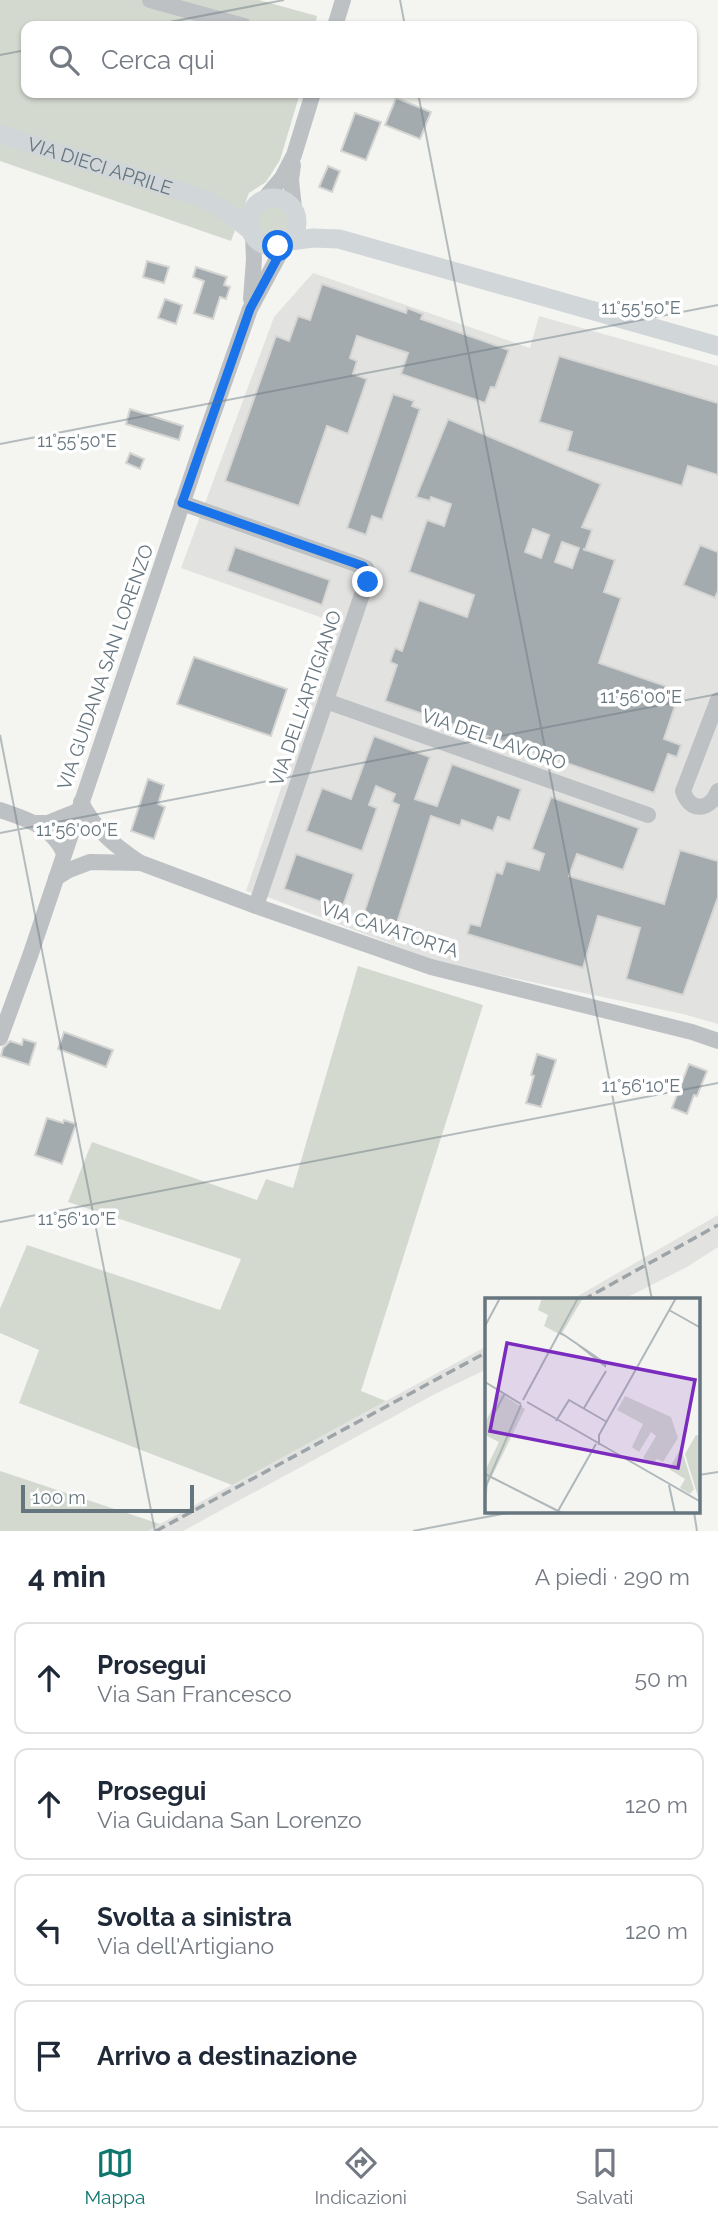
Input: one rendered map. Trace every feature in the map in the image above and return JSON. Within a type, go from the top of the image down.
[{"type":"main road","name":"VIA DIECI APRILE","points":[[0,134],[202,198],[229,213],[252,233]]},
{"type":"main road","name":"VIA DIECI APRILE","points":[[202,198],[260,201]]},
{"type":"main road","points":[[339,239],[295,211],[280,198],[260,201],[250,215],[252,233],[258,241],[271,247],[313,238],[339,239],[718,346]]},
{"type":"main road","points":[[287,242],[297,228],[295,211]]},
{"type":"street","points":[[150,0],[226,21]]},
{"type":"street","points":[[337,21],[343,0]]},
{"type":"street","points":[[260,201],[282,178],[293,155],[311,98]]},
{"type":"street","points":[[293,155],[291,180],[295,211]]},
{"type":"street","points":[[250,309],[254,259],[252,233]]},
{"type":"street","points":[[250,309],[287,242]]},
{"type":"street","name":"VIA GUIDANA SAN LORENZO","points":[[0,1038],[250,309]]},
{"type":"street","name":"VIA DELL'ARTIGIANO","points":[[182,503],[366,568],[369,578],[256,906]]},
{"type":"street","points":[[718,699],[683,791],[691,805],[702,807],[712,803],[718,791]]},
{"type":"street","name":"VIA DEL LAVORO","points":[[326,701],[648,815]]},
{"type":"street","points":[[0,810],[37,823],[48,823],[80,807],[102,834],[141,863]]},
{"type":"street","points":[[37,823],[55,838],[96,862]]},
{"type":"street","points":[[67,845],[87,832],[102,834]]},
{"type":"street","name":"VIA CAVATORTA","points":[[56,878],[69,870],[96,862],[141,863],[431,967],[692,1032],[718,1041]]},
{"type":"shaded area","points":[[0,0],[259,0],[317,16],[316,21],[21,21],[21,98],[299,98],[280,160],[266,182],[249,193],[231,241],[0,161]]},
{"type":"shaded area","points":[[273,206],[284,211],[289,222],[284,233],[273,238],[262,233],[257,222],[262,211]]},
{"type":"shaded area","points":[[313,273],[530,348],[539,316],[718,366],[718,1024],[683,1014],[441,963],[246,891],[337,623],[181,568],[274,317]]},
{"type":"shaded area","points":[[358,966],[483,1005],[361,1391],[386,1401],[232,1485],[19,1403],[39,1350],[0,1333],[0,1309],[27,1245],[220,1310],[241,1259],[68,1202],[92,1142],[257,1200],[266,1179],[293,1188]]},
{"type":"shaded area","points":[[718,1215],[718,1247],[687,1267],[626,1298],[574,1298]]},
{"type":"shaded area","points":[[485,1347],[485,1370],[435,1394],[183,1531],[147,1531]]},
{"type":"shaded area","points":[[0,1471],[160,1524],[147,1531],[0,1531]]},
{"type":"building","points":[[396,98],[431,112],[420,139],[385,125]]},
{"type":"building","points":[[355,113],[381,122],[366,160],[341,151]]},
{"type":"building","points":[[328,166],[340,171],[332,192],[319,187]]},
{"type":"building","points":[[147,261],[169,267],[164,283],[143,277]]},
{"type":"building","points":[[196,267],[227,277],[224,285],[230,287],[226,299],[220,297],[213,319],[194,313],[204,281],[193,277]]},
{"type":"building","points":[[322,284],[406,313],[407,308],[423,314],[421,319],[509,350],[495,388],[491,387],[485,403],[401,374],[408,353],[357,336],[350,358],[357,361],[353,374],[367,379],[348,434],[327,426],[299,506],[225,481],[276,336],[289,341],[298,316],[310,320]]},
{"type":"building","points":[[165,299],[182,305],[176,324],[158,318]]},
{"type":"building","points":[[559,356],[718,403],[718,475],[688,466],[682,486],[567,451],[572,432],[539,422]]},
{"type":"building","points":[[393,394],[414,401],[412,406],[420,409],[382,520],[372,516],[366,535],[347,528]]},
{"type":"building","points":[[130,409],[183,426],[179,440],[126,424]]},
{"type":"building","points":[[448,419],[601,484],[582,527],[592,530],[585,550],[615,560],[604,592],[621,598],[599,663],[680,691],[664,739],[681,745],[677,757],[668,754],[654,793],[385,701],[397,665],[390,662],[395,648],[402,651],[419,600],[467,617],[474,595],[409,572],[427,520],[444,526],[451,504],[431,497],[430,501],[416,497]],"holes":[[[533,529],[549,535],[541,558],[525,552]],[[562,542],[579,548],[572,568],[555,562]]]},
{"type":"building","points":[[130,453],[144,459],[140,469],[126,463]]},
{"type":"building","points":[[700,545],[718,552],[718,591],[715,598],[683,585]]},
{"type":"building","points":[[235,547],[330,580],[322,605],[227,571]]},
{"type":"building","points":[[194,657],[287,689],[271,736],[177,704]]},
{"type":"building","points":[[374,736],[430,757],[415,799],[437,806],[452,764],[521,789],[510,821],[498,817],[493,831],[462,820],[460,826],[431,816],[397,923],[364,913],[399,805],[392,802],[395,794],[376,786],[369,805],[377,808],[362,851],[306,831],[322,788],[351,799]]},
{"type":"building","points":[[148,779],[164,785],[158,804],[165,807],[154,839],[131,831]]},
{"type":"building","points":[[551,797],[639,828],[623,870],[577,854],[569,876],[664,904],[680,850],[718,861],[718,897],[683,995],[626,979],[640,928],[598,916],[583,968],[467,934],[470,924],[480,926],[496,872],[502,874],[506,861],[539,870],[544,854],[532,849]]},
{"type":"building","points":[[296,854],[354,874],[342,909],[284,889]]},
{"type":"building","points":[[64,1032],[113,1050],[106,1067],[58,1049]]},
{"type":"building","points":[[23,1039],[36,1043],[29,1065],[1,1056],[3,1048],[10,1041],[22,1045]]},
{"type":"building","points":[[537,1054],[556,1060],[541,1107],[526,1103]]},
{"type":"building","points":[[689,1064],[707,1071],[687,1114],[672,1108]]},
{"type":"building","points":[[47,1118],[76,1124],[62,1164],[35,1155]]},
{"type":"railway","points":[[587,1298],[718,1225]]},
{"type":"railway","points":[[156,1531],[485,1353]]},
{"type":"route","points":[[278,246],[285,244],[250,309],[182,503],[363,566],[369,574],[368,582]]}]
